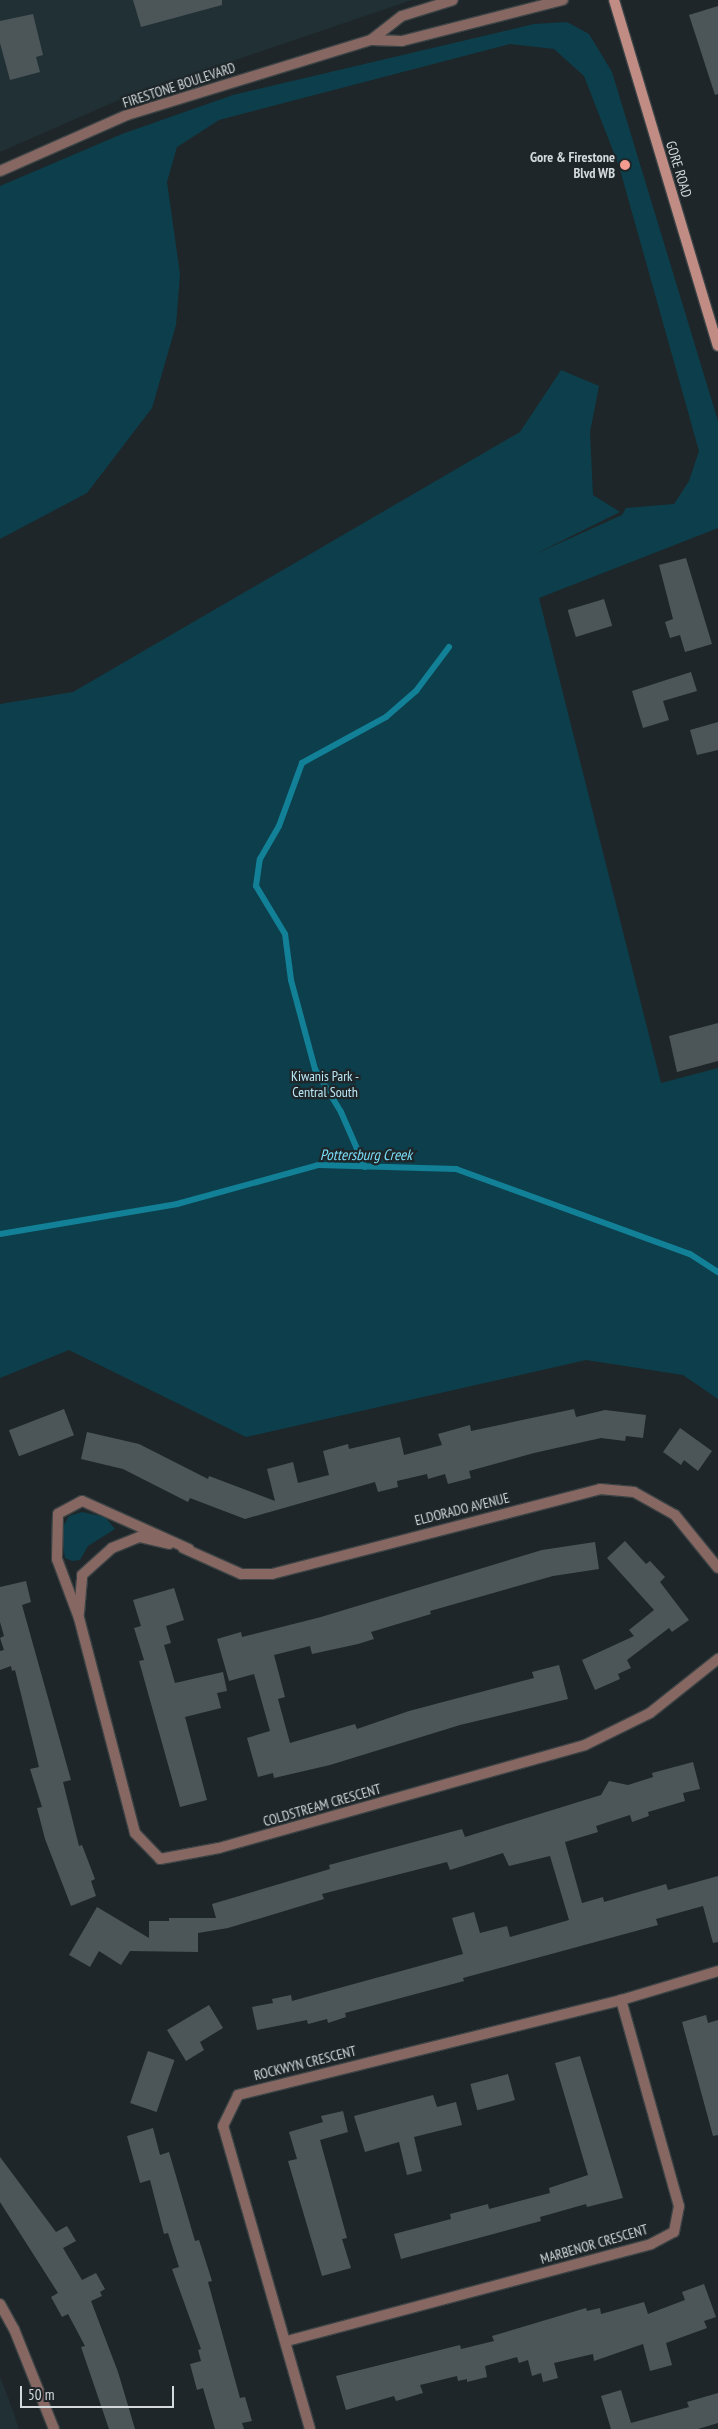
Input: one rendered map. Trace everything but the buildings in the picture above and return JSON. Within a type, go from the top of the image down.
[{"type":"main road","name":"GORE ROAD","points":[[614,0],[718,346]]},
{"type":"street","name":"FIRESTONE BOULEVARD","points":[[371,40],[402,16],[452,0]]},
{"type":"street","name":"FIRESTONE BOULEVARD","points":[[0,171],[127,115],[371,40],[402,41],[563,0]]},
{"type":"street","name":"ELDORADO AVENUE","points":[[79,1618],[57,1560],[58,1514],[82,1501],[241,1574],[272,1574],[600,1489],[634,1492],[675,1514],[718,1568]]},
{"type":"street","name":"ELDORADO AVENUE","points":[[79,1618],[82,1575],[112,1548],[139,1537],[189,1550]]},
{"type":"street","name":"COLDSTREAM CRESCENT","points":[[79,1618],[135,1833],[160,1859],[219,1848],[585,1745],[650,1713],[718,1659]]},
{"type":"street","name":"ROCKWYN CRESCENT","points":[[310,2429],[287,2341],[223,2126],[238,2094],[622,2000],[718,1971]]},
{"type":"street","name":"MARBENOR CRESCENT","points":[[287,2341],[651,2244],[674,2232],[679,2206],[622,2000]]},
{"type":"street","points":[[0,2304],[14,2329],[54,2429]]},
{"type":"shaded area","points":[[0,0],[412,0],[121,99],[0,152]]},
{"type":"shaded area","points":[[0,2377],[8,2397],[19,2429],[0,2429]]},
{"type":"green space","name":"Kiwanis Park - Central South","points":[[567,22],[589,34],[612,72],[718,421],[718,528],[539,598],[661,1083],[718,1068],[718,1399],[683,1375],[586,1360],[246,1437],[69,1350],[0,1378],[0,704],[73,692],[520,432],[561,370],[599,386],[590,432],[593,495],[620,512],[533,555],[622,515],[626,508],[674,504],[689,481],[699,451],[619,166],[584,76],[554,49],[510,44],[219,120],[177,147],[167,182],[180,274],[176,325],[152,408],[87,493],[0,539],[0,186],[122,134],[233,95],[534,24]]},
{"type":"green space","points":[[82,1512],[105,1517],[115,1529],[88,1546],[80,1560],[72,1561],[65,1558],[61,1530],[69,1516]]},
{"type":"waterway","points":[[365,1167],[341,1112],[315,1069],[291,980],[285,934],[256,886],[260,859],[279,826],[302,763],[386,717],[416,691],[449,647]]},
{"type":"waterway","name":"Pottersburg Creek","points":[[0,1234],[177,1204],[319,1165],[456,1169],[690,1254],[718,1272]]},
{"type":"place","name":"Gore & Firestone Blvd WB","points":[[625,165]]}]
